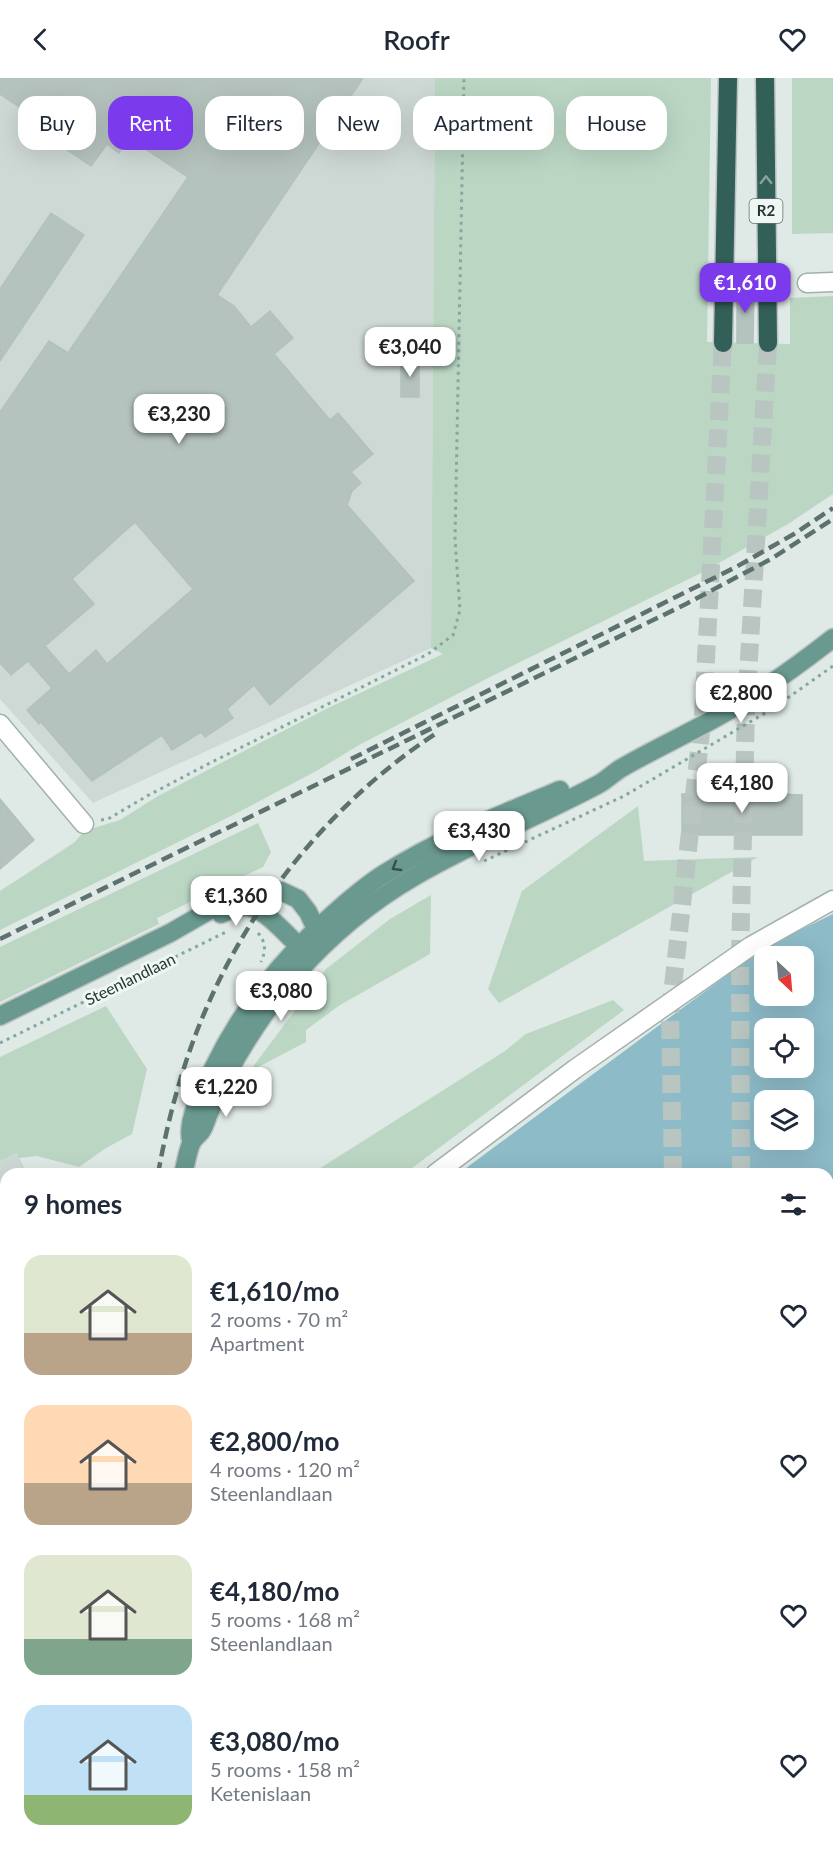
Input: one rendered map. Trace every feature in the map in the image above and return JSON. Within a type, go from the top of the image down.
[{"type":"highway","name":"R2","points":[[723,343],[728,78]]},
{"type":"highway","name":"R2","points":[[765,78],[768,344]]},
{"type":"main road","points":[[185,1168],[192,1142],[189,1132],[200,1097],[226,1043],[279,967],[417,875],[484,839],[601,782],[622,767],[732,709],[789,672],[833,638]]},
{"type":"main road","name":"Steenlandlaan","points":[[0,1016],[170,933],[238,894],[258,888],[281,891],[298,899],[308,912],[312,944]]},
{"type":"main road","name":"Steenlandlaan","points":[[170,933],[241,906],[254,908],[312,944]]},
{"type":"street","points":[[807,283],[833,282]]},
{"type":"street","points":[[0,724],[84,824]]},
{"type":"street","points":[[443,1168],[575,1070],[751,946],[833,900]]},
{"type":"path","points":[[84,824],[108,819],[208,764],[428,654],[453,635],[460,610],[455,539],[464,78]]},
{"type":"path","points":[[475,865],[624,796],[772,709],[833,666]]},
{"type":"path","name":"Steenlandlaan","points":[[0,1043],[236,927]]},
{"type":"path","points":[[256,930],[264,941],[264,955],[261,962]]},
{"type":"shaded area","points":[[0,78],[435,78],[435,96],[413,96],[413,150],[434,150],[431,648],[93,803],[0,699]]},
{"type":"shaded area","points":[[17,1153],[24,1168],[0,1168],[0,1161]]},
{"type":"green space","points":[[435,78],[711,78],[707,342],[790,344],[790,298],[833,296],[833,494],[788,524],[703,572],[492,676],[359,745],[318,770],[237,813],[0,930],[0,891],[75,842],[84,831],[120,820],[158,796],[246,750],[326,709],[443,654],[431,648],[434,150],[554,150],[554,96],[435,96]]},
{"type":"green space","points":[[792,78],[833,78],[833,233],[792,234]]},
{"type":"green space","points":[[638,806],[644,861],[758,857],[499,1003],[488,989],[522,891]]},
{"type":"green space","points":[[258,823],[271,852],[263,867],[157,918],[159,924],[0,1002],[0,947]]},
{"type":"green space","points":[[431,895],[430,954],[340,1005],[306,1030],[306,1042],[249,1072],[326,969],[390,919]]},
{"type":"green space","points":[[613,1000],[624,1010],[412,1168],[320,1168],[505,1051],[526,1034]]},
{"type":"green space","points":[[106,1006],[147,1069],[132,1134],[106,1148],[79,1167],[37,1156],[19,1158],[17,1153],[0,1161],[0,1057]]},
{"type":"water","points":[[833,914],[833,1168],[466,1168],[754,955],[754,1006],[814,1006],[814,946],[767,946]]},
{"type":"building","points":[[0,78],[363,78],[351,96],[316,96],[316,148],[217,295],[234,306],[251,327],[270,311],[293,338],[274,354],[330,420],[338,413],[373,454],[351,472],[361,483],[352,491],[347,505],[414,581],[270,705],[254,685],[227,709],[233,718],[205,737],[201,732],[172,750],[162,735],[92,781],[41,722],[39,724],[27,710],[52,688],[28,661],[11,675],[0,663],[0,412],[49,341],[68,353],[188,177],[147,150],[193,150],[193,96],[108,96],[108,145],[91,166],[67,150],[96,150],[96,96],[18,96],[18,106],[0,94]],"holes":[[[135,522],[193,589],[107,664],[96,650],[69,674],[45,646],[94,604],[72,579]]]},
{"type":"building","points":[[51,213],[84,235],[0,361],[0,289]]},
{"type":"building","points":[[737,286],[754,286],[753,343],[737,343]]},
{"type":"building","points":[[401,359],[419,359],[419,397],[401,397]]},
{"type":"building","points":[[730,790],[802,795],[802,835],[682,835],[682,794],[729,793]]},
{"type":"building","points":[[0,799],[34,840],[0,869]]},
{"type":"tunnel","points":[[673,1168],[670,1013],[703,714],[723,343]]},
{"type":"tunnel","points":[[741,1168],[740,958],[746,708],[768,343]]},
{"type":"railway","points":[[351,759],[736,567],[794,534],[833,508]]},
{"type":"railway","points":[[0,939],[686,604],[771,559],[833,519]]},
{"type":"railway","points":[[159,1168],[166,1132],[190,1049],[225,968],[248,929],[273,891],[331,821],[398,760],[435,734]]}]
